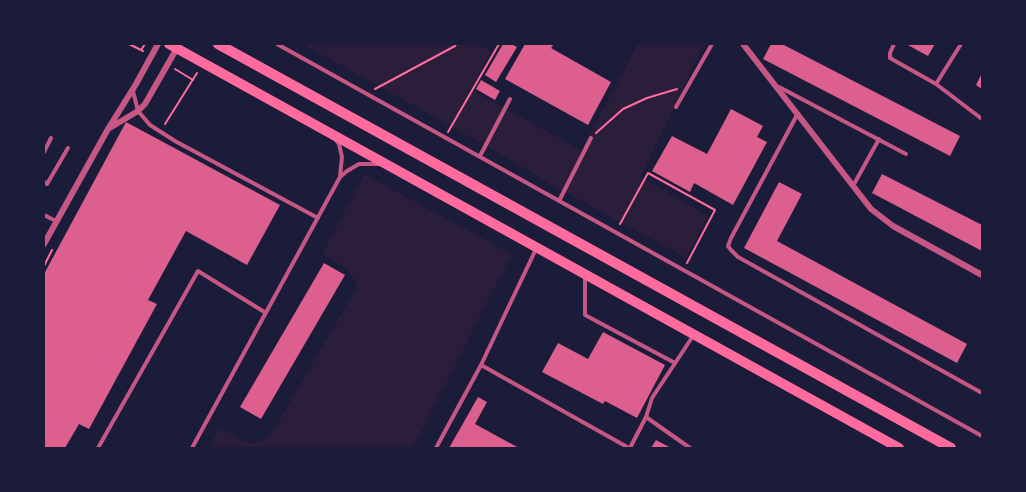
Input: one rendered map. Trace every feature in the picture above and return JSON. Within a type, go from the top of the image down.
[{"type":"main road","points":[[218,44],[951,448]]},
{"type":"main road","points":[[173,46],[899,448]]},
{"type":"street","points":[[44,243],[158,44]]},
{"type":"street","points":[[743,44],[871,208],[893,226],[982,275]]},
{"type":"street","points":[[108,129],[138,111],[151,95],[168,65],[173,46]]},
{"type":"lane","points":[[278,44],[982,436]]},
{"type":"lane","points":[[676,107],[712,44]]},
{"type":"lane","points":[[894,44],[890,58],[936,84],[982,119]]},
{"type":"lane","points":[[936,84],[961,44]]},
{"type":"lane","points":[[136,84],[133,91],[138,111],[150,125],[318,218]]},
{"type":"lane","points":[[775,85],[906,154]]},
{"type":"lane","points":[[480,156],[510,99]]},
{"type":"lane","points":[[797,115],[728,246],[738,257],[982,393]]},
{"type":"lane","points":[[329,132],[339,144],[342,157],[340,177]]},
{"type":"lane","points":[[44,152],[51,138]]},
{"type":"lane","points":[[559,201],[591,138]]},
{"type":"lane","points":[[853,186],[879,140]]},
{"type":"lane","points":[[44,182],[47,184],[68,148]]},
{"type":"lane","points":[[192,448],[340,177],[359,164],[386,164]]},
{"type":"lane","points":[[44,215],[56,222]]},
{"type":"lane","points":[[436,448],[481,365],[537,248]]},
{"type":"lane","points":[[98,448],[198,271],[266,313]]},
{"type":"lane","points":[[585,274],[585,315],[675,363]]},
{"type":"lane","points":[[481,365],[630,448],[646,417],[652,398],[693,335]]},
{"type":"lane","points":[[646,417],[690,448]]},
{"type":"path","points":[[129,44],[141,50]]},
{"type":"path","points":[[367,93],[456,44]]},
{"type":"path","points":[[445,137],[499,44]]},
{"type":"path","points":[[160,132],[203,62]]},
{"type":"path","points":[[168,65],[193,80]]},
{"type":"path","points":[[591,138],[623,109],[647,98],[688,85]]},
{"type":"path","points":[[615,232],[648,173],[677,188],[715,210],[684,270]]},
{"type":"shaded area","points":[[307,44],[478,44],[491,51],[472,90],[581,150],[638,44],[704,44],[641,177],[708,216],[686,258],[306,46]]},
{"type":"shaded area","points":[[364,174],[512,254],[413,448],[208,448],[220,428],[252,444],[270,436],[357,287],[348,269],[322,254]]},
{"type":"building","points":[[503,44],[517,47],[496,82],[485,75]]},
{"type":"building","points":[[525,44],[554,44],[551,48],[611,82],[588,125],[505,79]]},
{"type":"building","points":[[771,44],[782,44],[960,136],[950,156],[763,59]]},
{"type":"building","points":[[906,44],[935,44],[928,56]]},
{"type":"building","points":[[982,73],[982,89],[976,85]]},
{"type":"building","points":[[481,80],[500,91],[495,100],[476,89]]},
{"type":"building","points":[[731,109],[763,126],[757,137],[767,142],[733,205],[694,183],[690,192],[652,171],[672,136],[707,154]]},
{"type":"building","points":[[126,122],[280,205],[247,265],[186,231],[148,300],[157,304],[89,429],[79,424],[65,448],[44,448],[44,274]]},
{"type":"building","points":[[882,174],[982,225],[982,251],[872,193]]},
{"type":"building","points":[[779,182],[802,194],[777,241],[967,344],[957,363],[744,248]]},
{"type":"building","points":[[324,263],[345,275],[261,419],[240,407]]},
{"type":"building","points":[[603,332],[665,365],[637,418],[605,401],[603,404],[542,372],[558,343],[588,359]]},
{"type":"building","points":[[478,397],[487,402],[475,424],[519,448],[449,448]]},
{"type":"building","points":[[656,440],[671,448],[651,448]]}]
